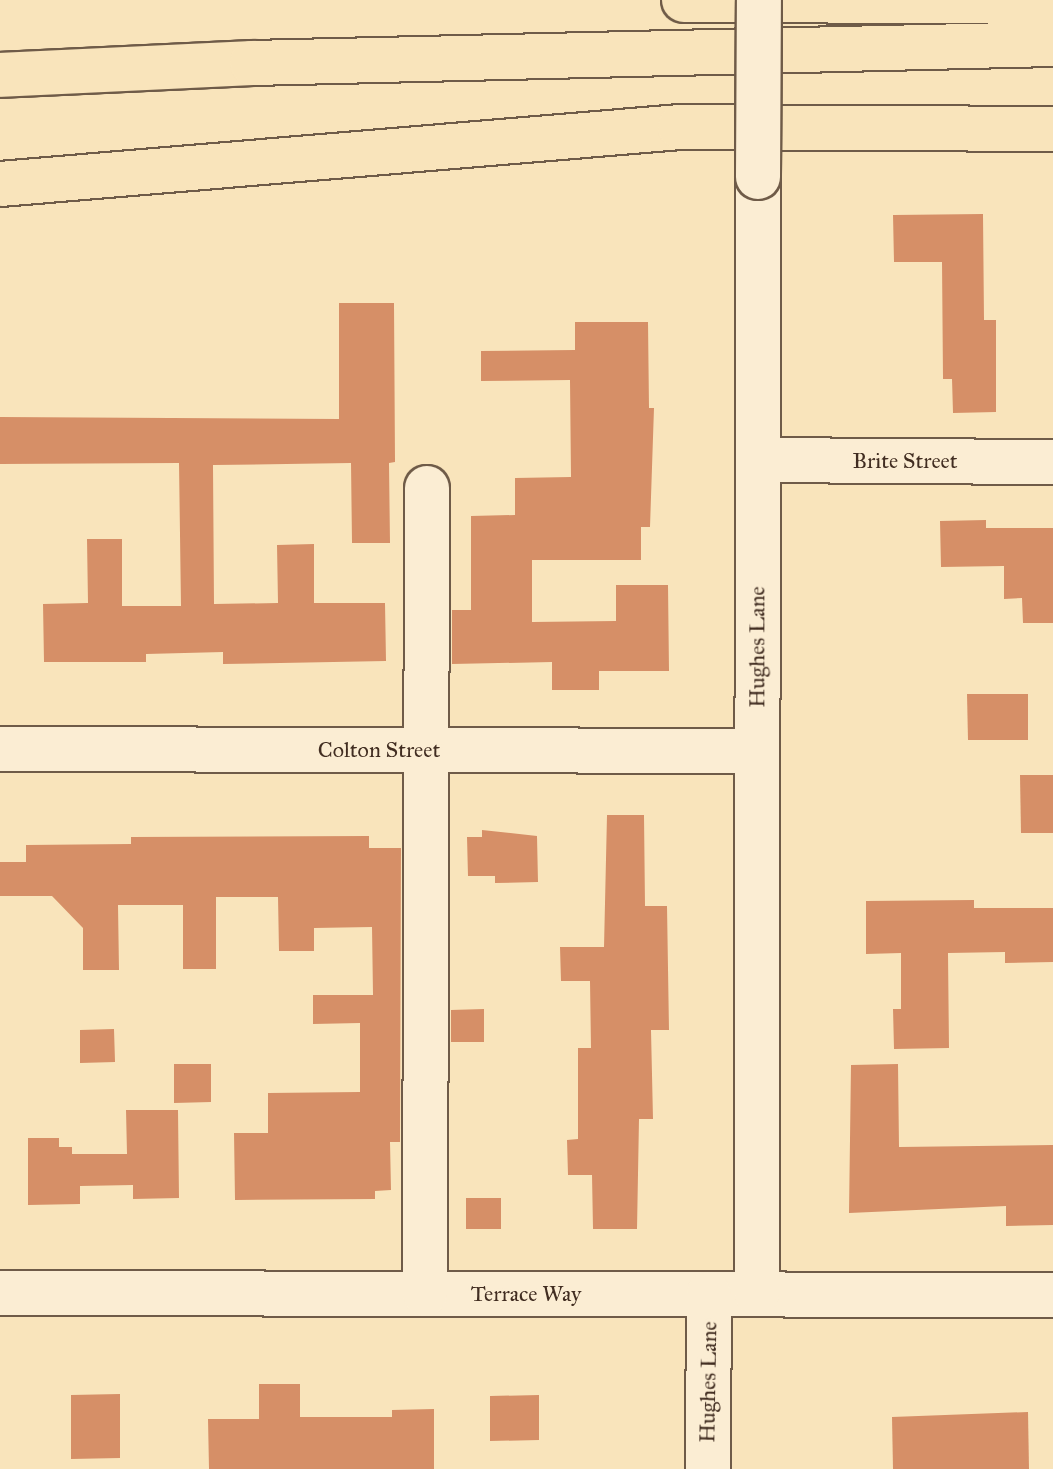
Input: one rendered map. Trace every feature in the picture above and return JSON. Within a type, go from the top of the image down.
[{"type":"highway","points":[[684,0],[1053,1]]},
{"type":"highway","points":[[0,75],[268,63],[1053,44]]},
{"type":"highway","points":[[0,184],[680,127],[1053,129]]},
{"type":"street","name":"Hughes Lane","points":[[757,1294],[759,0]]},
{"type":"street","name":"Brite Street","points":[[758,460],[1053,462]]},
{"type":"street","points":[[425,1294],[427,488]]},
{"type":"street","name":"Colton Street","points":[[0,749],[757,751]]},
{"type":"street","name":"Terrace Way","points":[[0,1293],[1053,1295]]},
{"type":"street","name":"Hughes Lane","points":[[708,1469],[709,1294]]},
{"type":"building","points":[[983,214],[984,320],[996,320],[996,412],[953,413],[952,379],[943,379],[942,262],[894,262],[893,215]]},
{"type":"building","points":[[339,303],[394,303],[395,462],[389,463],[390,543],[352,543],[351,463],[213,465],[214,604],[278,603],[277,545],[314,544],[314,603],[385,603],[386,661],[223,664],[223,652],[146,654],[146,662],[44,662],[43,604],[88,603],[87,539],[122,539],[122,606],[181,606],[179,463],[0,464],[0,417],[339,419]]},
{"type":"building","points":[[575,322],[648,322],[649,408],[654,408],[650,527],[641,527],[641,560],[532,560],[532,622],[616,621],[616,585],[668,585],[669,671],[599,671],[599,690],[552,690],[552,662],[452,664],[452,610],[471,610],[471,516],[515,515],[515,478],[571,477],[570,380],[481,381],[481,351],[575,350]]},
{"type":"building","points":[[986,520],[986,528],[1053,528],[1053,623],[1023,623],[1022,598],[1004,599],[1004,566],[941,567],[940,521]]},
{"type":"building","points":[[967,694],[1028,694],[1028,740],[968,740]]},
{"type":"building","points":[[1020,775],[1053,775],[1053,833],[1021,833]]},
{"type":"building","points":[[607,815],[644,815],[645,906],[667,906],[669,1030],[651,1030],[653,1119],[639,1119],[637,1229],[593,1229],[592,1175],[568,1175],[567,1140],[578,1139],[578,1048],[591,1048],[590,981],[561,981],[560,947],[604,947]]},
{"type":"building","points":[[482,830],[537,836],[538,882],[495,883],[495,876],[468,876],[467,837],[482,837]]},
{"type":"building","points":[[369,836],[369,848],[401,848],[400,1142],[390,1142],[391,1190],[375,1191],[375,1199],[235,1200],[234,1133],[268,1133],[268,1093],[360,1092],[360,1023],[313,1024],[313,995],[373,995],[372,927],[314,928],[314,951],[279,951],[278,897],[216,897],[216,969],[183,969],[183,905],[118,905],[119,970],[83,970],[83,928],[52,896],[0,896],[0,862],[26,862],[26,845],[131,844],[131,837]]},
{"type":"building","points":[[974,900],[974,908],[1053,908],[1053,962],[1005,963],[1005,952],[948,953],[949,1048],[894,1049],[893,1009],[901,1009],[901,953],[866,954],[866,901]]},
{"type":"building","points":[[484,1009],[484,1042],[451,1042],[451,1010]]},
{"type":"building","points":[[114,1029],[115,1062],[80,1063],[80,1030]]},
{"type":"building","points":[[174,1064],[211,1064],[211,1102],[174,1103]]},
{"type":"building","points":[[898,1064],[899,1147],[1053,1145],[1053,1225],[1006,1226],[1006,1206],[849,1213],[851,1065]]},
{"type":"building","points":[[126,1110],[178,1110],[179,1198],[133,1199],[133,1185],[80,1186],[80,1204],[28,1205],[28,1138],[59,1138],[59,1147],[72,1147],[72,1154],[127,1154]]},
{"type":"building","points":[[466,1198],[501,1198],[501,1229],[466,1229]]},
{"type":"building","points":[[259,1384],[300,1384],[300,1417],[392,1417],[392,1410],[434,1409],[434,1469],[209,1469],[208,1419],[259,1419]]},
{"type":"building","points":[[120,1394],[120,1458],[71,1459],[71,1395]]},
{"type":"building","points":[[539,1395],[539,1440],[490,1441],[490,1396]]},
{"type":"building","points":[[1028,1412],[1029,1469],[893,1469],[892,1417]]}]
